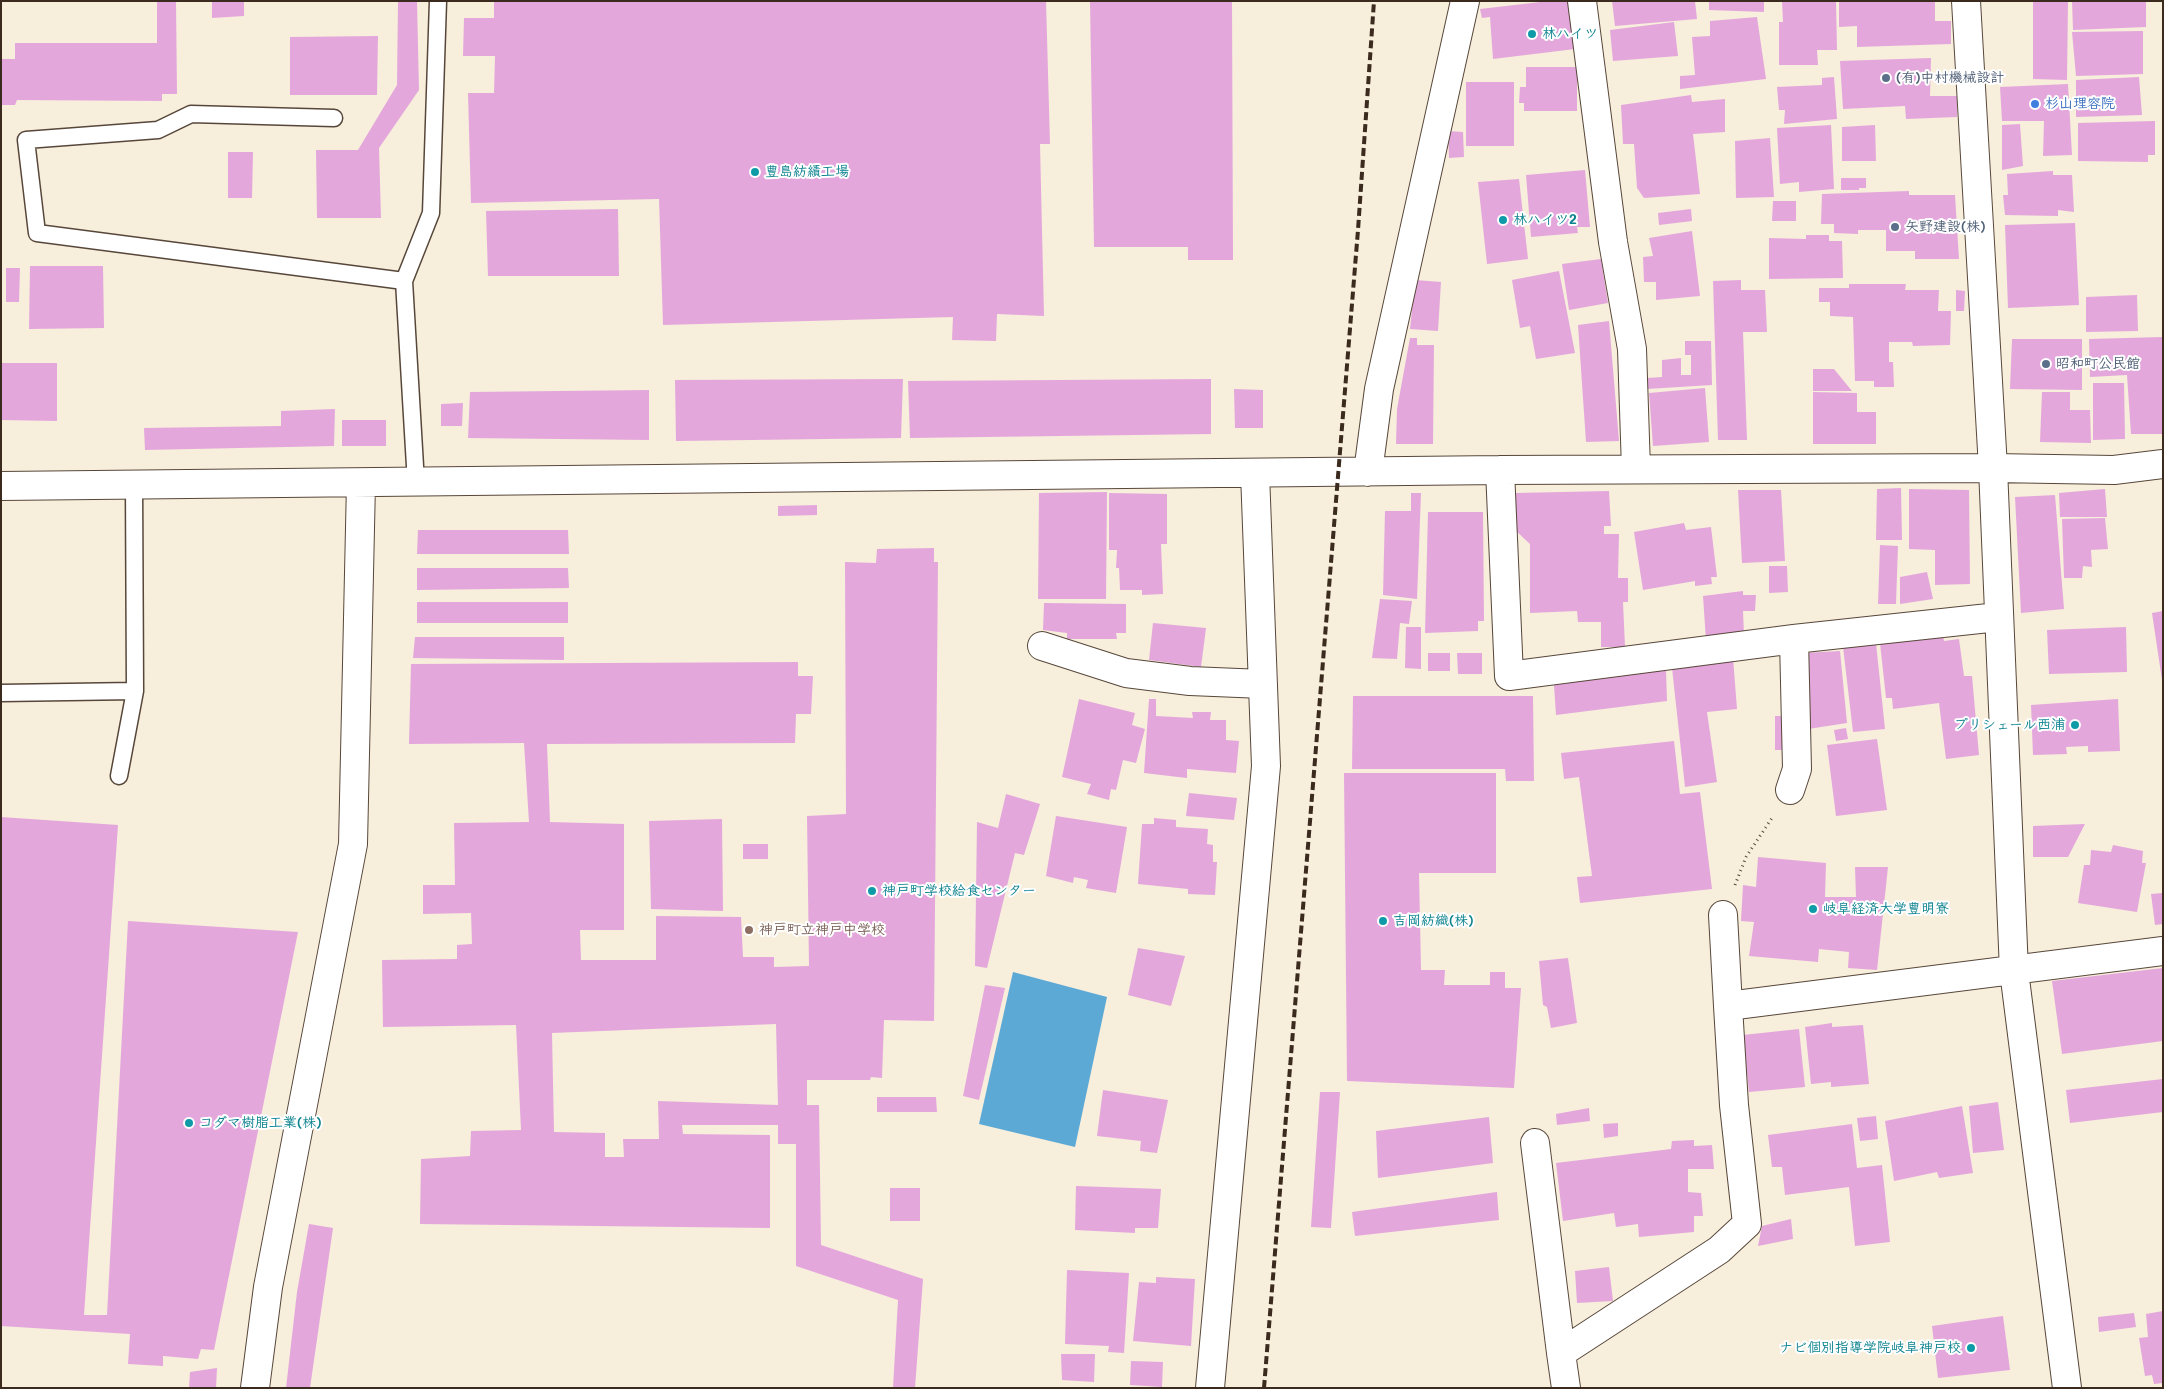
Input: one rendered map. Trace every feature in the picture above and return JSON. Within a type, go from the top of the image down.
[{"type":"street","points":[[1368,472],[1379,388],[1465,1]]},
{"type":"street","points":[[1582,1],[1614,242],[1632,349],[1636,470]]},
{"type":"street","points":[[1966,1],[1992,468],[2014,971],[2067,1388]]},
{"type":"street","points":[[1,486],[134,483],[416,483],[1500,470],[1992,468],[2114,470],[2163,464]]},
{"type":"street","points":[[1500,470],[1509,676],[1794,639],[1998,617]]},
{"type":"street","points":[[1210,1388],[1266,766],[1255,473]]},
{"type":"street","points":[[255,1388],[268,1287],[353,844],[361,483]]},
{"type":"street","points":[[1790,790],[1797,769],[1794,639]]},
{"type":"street","points":[[1042,646],[1126,673],[1190,681],[1263,684]]},
{"type":"street","points":[[1561,1353],[1719,1250],[1747,1224],[1734,1105],[1723,915]]},
{"type":"street","points":[[1728,1006],[2163,952]]},
{"type":"street","points":[[1535,1143],[1566,1388]]},
{"type":"lane","points":[[416,483],[404,281],[431,213],[438,1]]},
{"type":"lane","points":[[334,118],[191,114],[158,130],[26,140],[37,233],[404,281]]},
{"type":"lane","points":[[119,776],[135,691],[134,483]]},
{"type":"lane","points":[[1,693],[135,691]]},
{"type":"path","points":[[1723,915],[1746,857],[1790,790]]},
{"type":"water","points":[[1013,972],[1107,997],[1075,1147],[979,1124]]},
{"type":"building","points":[[157,1],[176,1],[177,94],[162,94],[162,101],[17,100],[15,105],[1,105],[1,59],[15,59],[15,43],[157,43]]},
{"type":"building","points":[[212,1],[244,1],[244,16],[212,18]]},
{"type":"building","points":[[398,1],[417,1],[419,90],[379,148],[381,218],[317,218],[316,150],[358,150],[397,85]]},
{"type":"building","name":"豊島紡績工場","points":[[494,1],[1046,1],[1050,144],[1040,144],[1044,316],[997,314],[996,341],[952,340],[953,317],[663,325],[659,199],[471,203],[468,93],[494,93],[495,56],[463,56],[464,18],[494,18]]},
{"type":"building","points":[[1090,1],[1232,1],[1233,260],[1188,260],[1188,247],[1094,247]]},
{"type":"building","name":"林ハイツ","points":[[1549,1],[1568,1],[1575,49],[1493,59],[1490,17],[1482,18],[1480,9]]},
{"type":"building","points":[[1612,1],[1695,1],[1697,19],[1615,26]]},
{"type":"building","points":[[1709,1],[1764,1],[1764,12],[1709,10]]},
{"type":"building","points":[[1782,1],[1836,1],[1837,50],[1817,50],[1818,65],[1779,65],[1779,22],[1783,22]]},
{"type":"building","points":[[1839,1],[1935,1],[1935,21],[1951,21],[1951,44],[1857,47],[1857,26],[1839,27]]},
{"type":"building","points":[[2033,1],[2068,1],[2067,80],[2033,79]]},
{"type":"building","points":[[2072,1],[2146,1],[2146,27],[2073,30]]},
{"type":"building","points":[[1757,17],[1766,79],[1680,89],[1680,76],[1695,75],[1692,37],[1710,36],[1710,21]]},
{"type":"building","points":[[1674,22],[1678,56],[1613,61],[1610,30]]},
{"type":"building","points":[[2143,31],[2143,74],[2076,76],[2072,32]]},
{"type":"building","points":[[378,36],[377,95],[290,95],[290,37]]},
{"type":"building","name":"(有)中村機械設計","points":[[1931,58],[1930,96],[1957,96],[1957,117],[1906,119],[1905,106],[1843,109],[1840,61]]},
{"type":"building","points":[[1526,67],[1577,67],[1577,111],[1524,111],[1524,103],[1519,103],[1520,87],[1526,87]]},
{"type":"building","points":[[1834,77],[1837,119],[1784,124],[1785,110],[1779,110],[1777,87],[1822,85],[1822,78]]},
{"type":"building","points":[[2139,77],[2142,115],[2076,117],[2076,80]]},
{"type":"building","points":[[1466,82],[1514,82],[1514,146],[1466,146]]},
{"type":"building","name":"杉山理容院","points":[[2068,84],[2072,155],[2043,156],[2044,121],[2002,121],[2000,87]]},
{"type":"building","points":[[1691,95],[1692,102],[1725,99],[1725,132],[1693,134],[1700,194],[1644,198],[1637,188],[1634,144],[1623,144],[1621,105]]},
{"type":"building","points":[[2155,121],[2155,155],[2148,155],[2148,162],[2078,161],[2078,123]]},
{"type":"building","points":[[2020,124],[2023,166],[2002,170],[2002,125]]},
{"type":"building","points":[[1831,125],[1834,189],[1799,192],[1799,182],[1780,184],[1777,128]]},
{"type":"building","points":[[1875,125],[1876,161],[1842,161],[1842,127]]},
{"type":"building","points":[[1448,131],[1463,132],[1464,157],[1449,158]]},
{"type":"building","points":[[1770,138],[1774,197],[1736,198],[1735,141]]},
{"type":"building","points":[[228,152],[253,152],[252,198],[228,198]]},
{"type":"building","points":[[1585,170],[1590,227],[1577,227],[1578,233],[1531,237],[1526,175]]},
{"type":"building","points":[[2053,171],[2053,175],[2072,175],[2074,212],[2058,210],[2058,216],[2005,215],[2003,195],[2008,195],[2007,174]]},
{"type":"building","points":[[1841,178],[1866,178],[1866,188],[1841,190]]},
{"type":"building","name":"林ハイツ2","points":[[1519,179],[1528,259],[1487,264],[1478,182]]},
{"type":"building","name":"矢野建設(株)","points":[[1909,191],[1909,195],[1955,195],[1959,259],[1915,259],[1915,251],[1886,251],[1886,230],[1858,230],[1858,234],[1834,233],[1834,224],[1821,224],[1822,194]]},
{"type":"building","points":[[1773,201],[1796,201],[1796,221],[1772,221]]},
{"type":"building","points":[[618,209],[619,276],[488,276],[486,211]]},
{"type":"building","points":[[1691,209],[1692,221],[1659,225],[1658,213]]},
{"type":"building","points":[[2075,223],[2079,305],[2008,308],[2005,225]]},
{"type":"building","points":[[1692,231],[1700,296],[1656,300],[1656,282],[1644,282],[1643,257],[1653,256],[1649,238]]},
{"type":"building","points":[[1806,235],[1829,235],[1829,241],[1842,241],[1843,278],[1769,279],[1769,238],[1806,239]]},
{"type":"building","points":[[1601,259],[1608,303],[1569,310],[1562,264]]},
{"type":"building","points":[[30,266],[103,266],[104,328],[29,329]]},
{"type":"building","points":[[6,268],[20,268],[19,302],[6,302]]},
{"type":"building","points":[[1559,271],[1575,353],[1536,359],[1530,326],[1520,328],[1512,280]]},
{"type":"building","points":[[1415,280],[1441,282],[1438,331],[1410,329]]},
{"type":"building","points":[[1741,280],[1741,290],[1765,290],[1767,332],[1743,332],[1747,440],[1718,440],[1713,281]]},
{"type":"building","points":[[1849,284],[1906,284],[1905,290],[1939,290],[1938,311],[1951,311],[1950,345],[1913,346],[1912,342],[1889,342],[1889,362],[1893,362],[1894,387],[1874,387],[1874,381],[1855,381],[1853,317],[1830,316],[1830,302],[1819,302],[1819,288],[1849,288]]},
{"type":"building","points":[[1956,290],[1965,291],[1964,311],[1956,311]]},
{"type":"building","points":[[2137,295],[2138,331],[2086,332],[2086,297]]},
{"type":"building","points":[[1609,321],[1619,441],[1586,442],[1578,325]]},
{"type":"building","points":[[2163,337],[2163,434],[2131,434],[2127,375],[2090,377],[2089,339]]},
{"type":"building","points":[[1410,338],[1417,338],[1417,345],[1434,345],[1433,444],[1396,444],[1397,409]]},
{"type":"building","name":"昭和町公民館","points":[[2012,339],[2082,339],[2082,390],[2010,389]]},
{"type":"building","points":[[1685,341],[1711,341],[1712,385],[1647,389],[1647,378],[1662,377],[1662,360],[1681,358],[1681,375],[1691,375],[1691,355],[1685,355]]},
{"type":"building","points":[[1,363],[57,363],[57,421],[1,420]]},
{"type":"building","points":[[1813,369],[1834,369],[1852,391],[1813,391]]},
{"type":"building","points":[[903,379],[901,438],[676,441],[675,380]]},
{"type":"building","points":[[1211,379],[1211,434],[910,438],[908,381]]},
{"type":"building","points":[[2093,383],[2124,383],[2125,439],[2093,440]]},
{"type":"building","points":[[1705,388],[1709,442],[1653,446],[1649,393]]},
{"type":"building","points":[[1234,389],[1263,390],[1263,428],[1235,428]]},
{"type":"building","points":[[649,390],[649,440],[468,438],[470,392]]},
{"type":"building","points":[[1813,392],[1857,393],[1857,412],[1876,412],[1876,444],[1813,444]]},
{"type":"building","points":[[2042,392],[2070,392],[2070,410],[2090,410],[2091,443],[2040,442]]},
{"type":"building","points":[[463,403],[462,426],[441,426],[441,404]]},
{"type":"building","points":[[335,409],[334,446],[145,450],[144,428],[281,426],[281,411]]},
{"type":"building","points":[[342,420],[386,420],[386,446],[342,446]]},
{"type":"building","points":[[1901,488],[1902,540],[1876,540],[1877,489]]},
{"type":"building","points":[[1909,489],[1969,490],[1970,584],[1935,585],[1935,550],[1909,549]]},
{"type":"building","points":[[2105,489],[2107,517],[2060,517],[2059,493]]},
{"type":"building","points":[[1738,490],[1781,490],[1785,561],[1742,563]]},
{"type":"building","points":[[1609,491],[1611,526],[1604,526],[1604,534],[1619,534],[1618,578],[1628,578],[1628,602],[1623,602],[1625,647],[1601,647],[1601,622],[1578,622],[1577,611],[1530,613],[1530,544],[1515,530],[1516,493]]},
{"type":"building","points":[[1107,492],[1106,599],[1038,599],[1039,493]]},
{"type":"building","points":[[1109,493],[1167,494],[1167,544],[1161,544],[1163,594],[1142,595],[1142,590],[1120,590],[1119,568],[1116,568],[1117,550],[1109,550]]},
{"type":"building","points":[[1411,493],[1421,493],[1417,599],[1383,595],[1385,511],[1411,511]]},
{"type":"building","points":[[2055,495],[2064,609],[2021,613],[2015,497]]},
{"type":"building","points":[[817,505],[817,515],[778,516],[778,506]]},
{"type":"building","points":[[1428,512],[1483,512],[1484,621],[1478,621],[1478,631],[1425,633]]},
{"type":"building","points":[[2105,518],[2108,549],[2091,550],[2092,567],[2083,566],[2082,578],[2064,578],[2062,519]]},
{"type":"building","points":[[1684,523],[1686,530],[1711,527],[1717,577],[1711,577],[1712,584],[1695,586],[1695,581],[1643,590],[1634,532]]},
{"type":"building","points":[[418,530],[568,530],[569,554],[417,554]]},
{"type":"building","points":[[1880,545],[1898,546],[1896,604],[1878,604]]},
{"type":"building","points":[[934,548],[934,562],[938,562],[934,1021],[884,1020],[882,1078],[871,1077],[870,1080],[807,1080],[807,1105],[819,1105],[821,1245],[923,1279],[915,1388],[893,1388],[898,1300],[796,1266],[796,1144],[778,1144],[778,1125],[682,1125],[683,1134],[770,1135],[770,1228],[420,1224],[421,1159],[470,1156],[471,1131],[521,1130],[516,1025],[383,1027],[382,960],[457,959],[457,945],[472,944],[471,913],[423,914],[423,885],[455,885],[454,823],[529,822],[524,743],[409,744],[411,664],[798,662],[798,676],[813,676],[811,714],[796,714],[795,743],[547,744],[550,822],[624,824],[624,930],[580,930],[581,960],[656,960],[656,916],[741,917],[743,957],[774,957],[774,967],[809,966],[807,816],[846,814],[845,562],[876,563],[877,549]],"holes":[[[776,1024],[778,1105],[658,1101],[659,1139],[623,1139],[624,1157],[605,1157],[605,1133],[554,1132],[552,1033]]]},
{"type":"building","points":[[1769,566],[1787,566],[1788,592],[1769,593]]},
{"type":"building","points":[[417,568],[568,568],[569,588],[417,590]]},
{"type":"building","points":[[1927,572],[1933,599],[1900,604],[1900,577]]},
{"type":"building","points":[[1743,591],[1743,595],[1756,595],[1755,611],[1743,611],[1744,635],[1706,641],[1703,596]]},
{"type":"building","points":[[1380,599],[1412,601],[1409,624],[1400,623],[1397,659],[1372,658]]},
{"type":"building","points":[[417,602],[568,602],[568,623],[417,623]]},
{"type":"building","points":[[1044,603],[1126,604],[1126,633],[1116,633],[1117,639],[1067,639],[1067,633],[1043,630]]},
{"type":"building","points":[[2163,611],[2163,680],[2162,680],[2152,613]]},
{"type":"building","points":[[1153,623],[1206,628],[1201,667],[1149,660]]},
{"type":"building","points":[[1406,627],[1421,627],[1421,669],[1405,668]]},
{"type":"building","points":[[2126,627],[2127,672],[2049,674],[2047,630]]},
{"type":"building","points":[[1943,635],[1944,641],[1959,639],[1964,676],[1972,676],[1979,755],[1946,759],[1939,703],[1893,709],[1892,698],[1886,698],[1880,643]]},
{"type":"building","points":[[415,637],[564,637],[564,660],[413,658]]},
{"type":"building","points":[[1876,643],[1885,729],[1853,732],[1843,647]]},
{"type":"building","points":[[1840,651],[1847,723],[1808,729],[1803,653]]},
{"type":"building","points":[[1428,653],[1450,653],[1450,671],[1428,671]]},
{"type":"building","points":[[1457,653],[1482,653],[1482,674],[1458,674]]},
{"type":"building","points":[[1733,658],[1737,709],[1707,712],[1717,782],[1685,787],[1672,668]]},
{"type":"building","points":[[1666,670],[1667,701],[1556,715],[1554,685]]},
{"type":"building","points":[[1353,696],[1533,696],[1534,781],[1506,781],[1505,769],[1352,769]]},
{"type":"building","points":[[1079,699],[1135,713],[1132,725],[1145,729],[1136,763],[1123,760],[1116,790],[1111,789],[1109,800],[1087,794],[1091,784],[1062,777]]},
{"type":"building","points":[[1149,699],[1156,699],[1156,716],[1193,718],[1192,712],[1211,712],[1210,720],[1226,720],[1226,740],[1239,741],[1236,773],[1187,769],[1187,778],[1144,773]]},
{"type":"building","name":"プリシェール西浦","points":[[2118,699],[2120,751],[2088,752],[2088,746],[2066,747],[2067,754],[2033,755],[2031,705]]},
{"type":"building","points":[[1775,716],[1789,716],[1789,750],[1775,750]]},
{"type":"building","points":[[1846,728],[1848,739],[1836,741],[1834,730]]},
{"type":"building","points":[[1877,739],[1887,810],[1836,816],[1827,745]]},
{"type":"building","points":[[1674,741],[1680,794],[1700,792],[1712,889],[1580,903],[1577,877],[1592,876],[1579,777],[1564,779],[1561,753]]},
{"type":"building","name":"吉岡紡織(株)","points":[[1344,773],[1496,773],[1496,873],[1419,873],[1421,970],[1445,970],[1444,985],[1490,985],[1490,972],[1505,972],[1505,988],[1521,988],[1514,1088],[1347,1081]]},
{"type":"building","points":[[1189,793],[1237,798],[1234,820],[1186,816]]},
{"type":"building","points":[[1006,794],[1040,804],[1024,855],[1015,853],[987,968],[975,966],[977,822],[998,828]]},
{"type":"building","points":[[1056,816],[1127,827],[1116,893],[1086,888],[1088,880],[1074,877],[1073,883],[1046,876]]},
{"type":"building","name":"コダマ樹脂工業(株)","points":[[1,817],[118,825],[84,1315],[107,1315],[128,921],[298,932],[214,1350],[201,1349],[198,1359],[163,1356],[163,1366],[128,1364],[130,1334],[1,1326]]},
{"type":"building","points":[[1154,818],[1176,820],[1176,827],[1208,829],[1207,844],[1213,845],[1213,862],[1217,862],[1215,895],[1188,894],[1188,889],[1138,884],[1142,824],[1154,824]]},
{"type":"building","points":[[722,819],[723,911],[651,909],[649,821]]},
{"type":"building","points":[[2085,824],[2068,857],[2033,857],[2033,826]]},
{"type":"building","points":[[743,844],[768,844],[768,859],[743,859]]},
{"type":"building","points":[[2113,845],[2143,851],[2142,863],[2146,863],[2137,912],[2078,903],[2084,865],[2090,865],[2091,850],[2111,852]]},
{"type":"building","name":"岐阜経済大学豊明寮","points":[[1758,857],[1826,863],[1825,897],[1856,897],[1855,867],[1888,867],[1877,970],[1848,968],[1849,952],[1819,949],[1818,962],[1749,956],[1754,922],[1741,921],[1743,885],[1756,887]]},
{"type":"building","points":[[2163,893],[2163,924],[2155,925],[2151,894]]},
{"type":"building","points":[[1138,948],[1185,956],[1171,1006],[1128,995]]},
{"type":"building","points":[[1568,958],[1577,1023],[1551,1028],[1547,1007],[1543,1005],[1539,961]]},
{"type":"building","points":[[2163,968],[2163,1041],[2062,1054],[2052,981]]},
{"type":"building","points":[[985,985],[1005,988],[979,1100],[963,1096]]},
{"type":"building","points":[[1832,1023],[1832,1027],[1863,1025],[1869,1084],[1831,1087],[1831,1082],[1811,1084],[1805,1027]]},
{"type":"building","points":[[1799,1029],[1805,1087],[1749,1092],[1743,1035]]},
{"type":"building","points":[[2163,1079],[2163,1112],[2070,1123],[2066,1090]]},
{"type":"building","points":[[1103,1090],[1168,1100],[1157,1153],[1140,1151],[1141,1141],[1097,1136]]},
{"type":"building","points":[[1320,1092],[1340,1092],[1331,1228],[1311,1227]]},
{"type":"building","points":[[877,1097],[936,1097],[937,1112],[877,1112]]},
{"type":"building","points":[[1998,1102],[2004,1150],[1973,1153],[1969,1106]]},
{"type":"building","points":[[1962,1106],[1973,1173],[1939,1178],[1937,1172],[1894,1181],[1885,1121]]},
{"type":"building","points":[[1589,1108],[1590,1121],[1557,1125],[1556,1114]]},
{"type":"building","points":[[1876,1116],[1878,1139],[1860,1141],[1857,1118]]},
{"type":"building","points":[[1489,1117],[1493,1163],[1378,1178],[1376,1131]]},
{"type":"building","points":[[1618,1123],[1618,1136],[1604,1138],[1603,1124]]},
{"type":"building","points":[[1852,1124],[1857,1168],[1882,1165],[1890,1242],[1855,1246],[1849,1187],[1785,1195],[1782,1167],[1772,1167],[1768,1135]]},
{"type":"building","points":[[1694,1140],[1694,1146],[1712,1145],[1714,1169],[1688,1169],[1688,1192],[1701,1193],[1703,1216],[1694,1216],[1694,1232],[1639,1237],[1638,1224],[1616,1227],[1614,1213],[1563,1221],[1556,1163],[1671,1149],[1672,1141]]},
{"type":"building","points":[[1076,1186],[1161,1189],[1158,1228],[1135,1228],[1135,1233],[1075,1230]]},
{"type":"building","points":[[890,1188],[920,1188],[920,1221],[890,1221]]},
{"type":"building","points":[[1497,1192],[1499,1220],[1355,1236],[1352,1212]]},
{"type":"building","points":[[1791,1219],[1793,1239],[1758,1246],[1762,1226]]},
{"type":"building","points":[[309,1224],[333,1228],[310,1388],[286,1388],[297,1292]]},
{"type":"building","points":[[1609,1267],[1613,1301],[1577,1303],[1575,1271]]},
{"type":"building","points":[[1067,1270],[1129,1273],[1124,1353],[1108,1352],[1109,1346],[1065,1344]]},
{"type":"building","points":[[1156,1277],[1195,1279],[1191,1346],[1133,1341],[1139,1282],[1156,1283]]},
{"type":"building","points":[[2163,1311],[2163,1383],[2154,1384],[2152,1375],[2145,1376],[2139,1338],[2148,1337],[2146,1314]]},
{"type":"building","points":[[2134,1313],[2136,1327],[2099,1332],[2098,1317]]},
{"type":"building","name":"ナビ個別指導学院岐阜神戸校","points":[[2003,1316],[2010,1370],[1938,1378],[1932,1326]]},
{"type":"building","points":[[1061,1354],[1095,1354],[1094,1382],[1062,1380]]},
{"type":"building","points":[[1131,1361],[1163,1362],[1162,1387],[1130,1385]]},
{"type":"building","points":[[217,1368],[216,1388],[189,1388],[190,1372]]},
{"type":"railway","points":[[1264,1388],[1358,230],[1374,1]]},
{"type":"place","name":"林ハイツ","points":[[1532,34]]},
{"type":"place","name":"(有)中村機械設計","points":[[1886,78]]},
{"type":"place","name":"杉山理容院","points":[[2035,104]]},
{"type":"place","name":"豊島紡績工場","points":[[755,172]]},
{"type":"place","name":"林ハイツ2","points":[[1503,220]]},
{"type":"place","name":"矢野建設(株)","points":[[1895,227]]},
{"type":"place","name":"昭和町公民館","points":[[2046,364]]},
{"type":"place","name":"プリシェール西浦","points":[[2075,725]]},
{"type":"place","name":"神戸町学校給食センター","points":[[872,891]]},
{"type":"place","name":"岐阜経済大学豊明寮","points":[[1813,909]]},
{"type":"place","name":"吉岡紡織(株)","points":[[1383,921]]},
{"type":"place","name":"神戸町立神戸中学校","points":[[749,930]]},
{"type":"place","name":"コダマ樹脂工業(株)","points":[[189,1123]]},
{"type":"place","name":"ナビ個別指導学院岐阜神戸校","points":[[1971,1348]]}]
